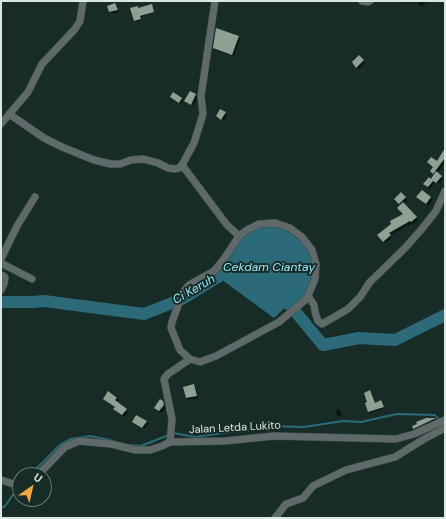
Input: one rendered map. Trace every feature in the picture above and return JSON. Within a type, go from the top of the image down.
[{"type":"street","points":[[1,124],[28,92],[42,64],[75,29],[80,21],[83,1]]},
{"type":"street","points":[[9,114],[44,138],[94,160],[111,164],[120,164],[131,160],[143,159],[175,169],[182,165],[194,143],[203,114],[201,96],[215,1]]},
{"type":"street","points":[[362,1],[370,1]]},
{"type":"street","points":[[182,165],[226,225],[239,236]]},
{"type":"street","points":[[306,298],[314,305],[318,321],[322,324],[348,309],[360,297],[370,282],[421,230],[436,211],[445,191]]},
{"type":"street","points":[[1,259],[17,226],[35,198]]},
{"type":"street","points":[[275,223],[290,228],[302,237],[312,250],[316,264],[315,279],[306,298],[286,317],[216,356],[200,362],[190,359],[180,350],[171,328],[182,296],[189,285],[214,271],[239,236],[259,224],[275,223]]},
{"type":"street","points":[[1,263],[10,269],[32,279]]},
{"type":"street","points":[[1,275],[4,276],[4,284],[1,290]]},
{"type":"street","points":[[170,438],[172,419],[164,379],[168,374],[190,359]]},
{"type":"street","points":[[275,518],[286,504],[302,498],[313,486],[346,470],[395,457],[424,439],[443,423]]},
{"type":"street","name":"Jalan Letda Lukito","points":[[46,467],[66,447],[79,441],[111,444],[136,450],[150,450],[162,446],[170,438],[225,441],[274,436],[396,439],[443,423]]},
{"type":"street","points":[[1,480],[12,483]]},
{"type":"water","name":"Cekdam Ciantay","points":[[259,228],[285,229],[307,251],[312,274],[289,304],[274,318],[218,277],[221,268],[241,242]]},
{"type":"building","points":[[115,3],[118,10],[109,12],[107,6]]},
{"type":"building","points":[[152,4],[154,12],[140,16],[141,19],[134,21],[130,8],[138,6],[138,8]]},
{"type":"building","points":[[216,28],[239,36],[232,55],[213,48]]},
{"type":"building","points":[[359,55],[364,60],[356,68],[352,62]]},
{"type":"building","points":[[190,91],[196,94],[191,105],[184,101]]},
{"type":"building","points":[[173,92],[182,98],[179,103],[170,97]]},
{"type":"building","points":[[220,109],[226,112],[221,120],[216,116]]},
{"type":"building","points":[[445,148],[445,158],[433,174],[430,171],[433,167],[427,162],[431,157],[437,161]]},
{"type":"building","points":[[436,171],[442,176],[436,183],[433,181],[428,187],[423,184],[429,177],[431,179]]},
{"type":"building","points":[[422,190],[431,197],[426,204],[416,197]]},
{"type":"building","points":[[401,192],[406,197],[399,204],[394,199]]},
{"type":"building","points":[[403,202],[417,217],[411,222],[410,221],[389,233],[391,235],[383,242],[377,235],[391,224],[390,221],[403,214],[397,208]]},
{"type":"building","points":[[194,384],[197,396],[186,398],[183,387]]},
{"type":"building","points":[[370,390],[375,403],[381,400],[384,407],[368,412],[364,393]]},
{"type":"building","points":[[108,391],[117,398],[115,400],[127,409],[122,415],[113,409],[115,407],[103,399]]},
{"type":"building","points":[[160,399],[163,401],[164,405],[159,411],[154,408]]},
{"type":"building","points":[[136,415],[147,421],[142,428],[132,422]]},
{"type":"building","points":[[426,418],[436,418],[413,429],[412,426],[417,424],[416,422]]},
{"type":"waterway","name":"Ci Keruh","points":[[1,302],[44,301],[144,314],[182,299],[218,277],[241,242],[259,228],[285,229],[307,251],[312,275],[289,304],[323,345],[359,338],[395,340],[445,315]]},
{"type":"waterway","points":[[173,433],[196,437],[271,426],[304,427],[343,421],[361,422],[397,414],[435,415],[439,420]]},
{"type":"waterway","points":[[130,445],[141,446],[169,435]]},
{"type":"waterway","points":[[38,467],[60,445],[71,439],[90,436],[110,440]]},
{"type":"waterway","points":[[1,508],[5,506],[12,496]]}]
